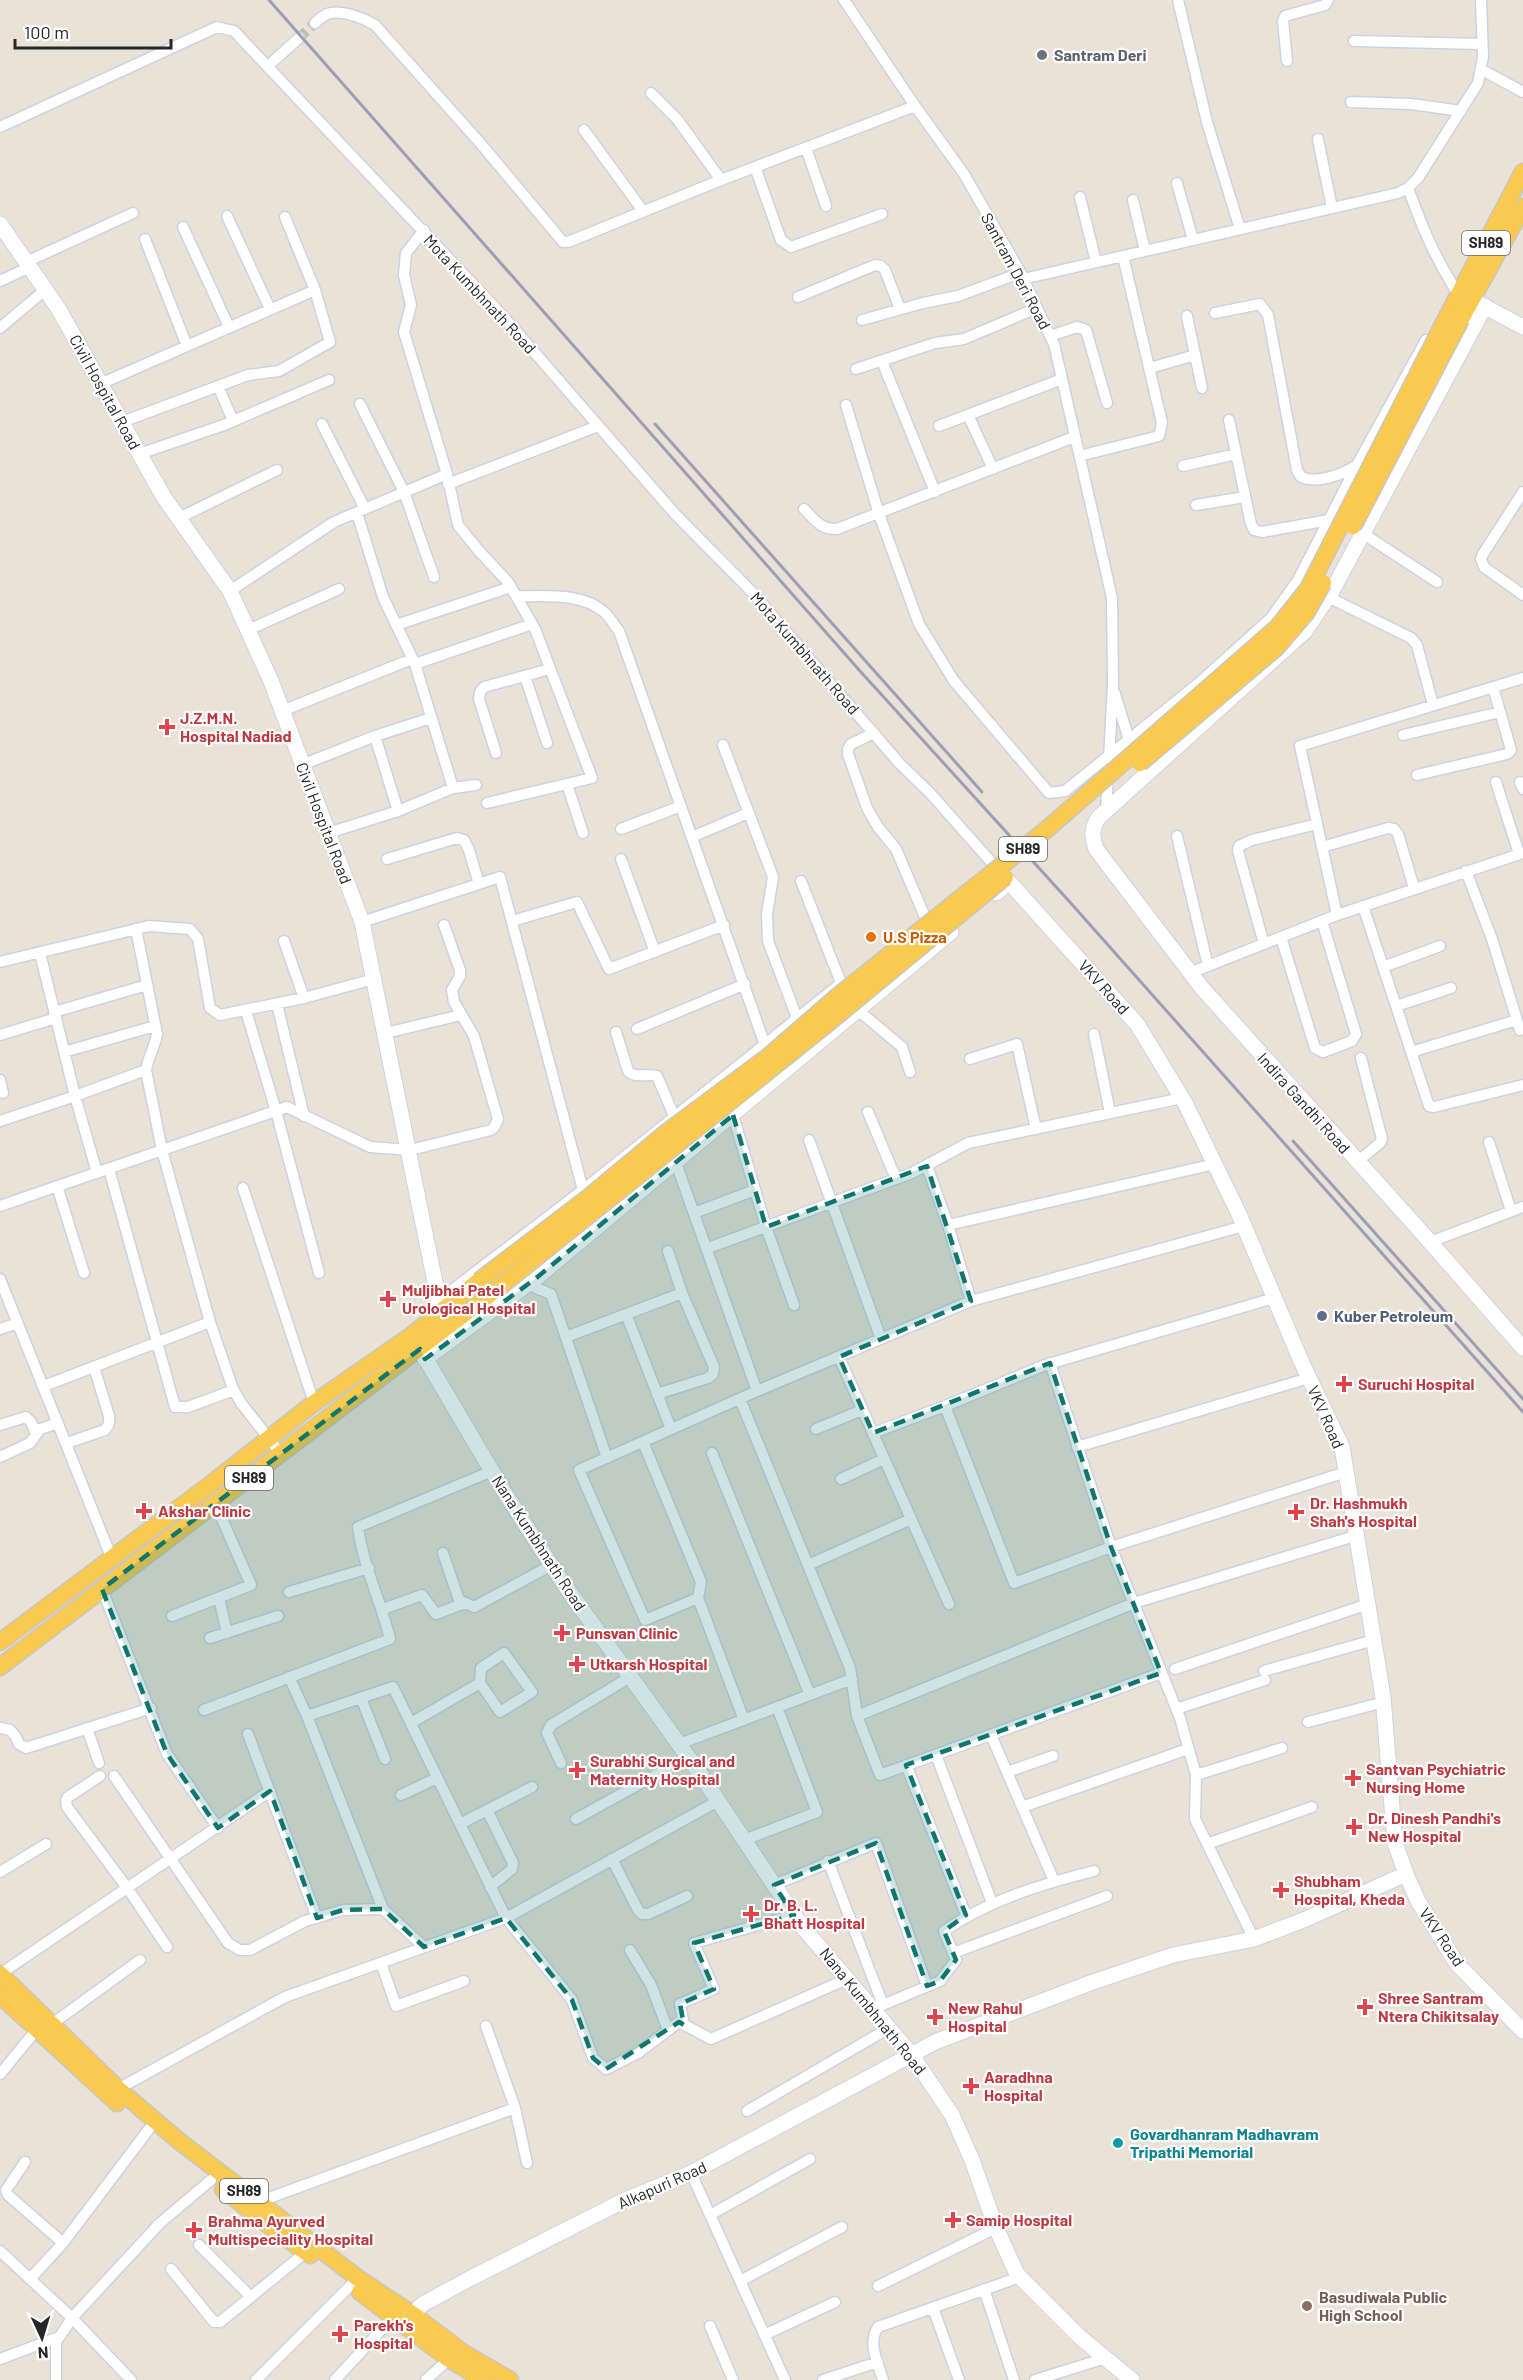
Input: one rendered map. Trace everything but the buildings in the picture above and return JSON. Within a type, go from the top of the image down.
[{"type":"main road","name":"SH89","points":[[1468,297],[1523,172]]},
{"type":"main road","name":"SH89","points":[[0,1642],[271,1438],[314,1403],[419,1348],[440,1306],[479,1281],[589,1197],[667,1132],[769,1056],[838,996],[1046,830],[1278,627],[1308,588],[1455,317],[1523,207]]},
{"type":"main road","name":"SH89","points":[[0,1667],[497,1289],[941,931],[1276,648],[1294,630],[1318,592],[1455,317]]},
{"type":"main road","name":"SH89","points":[[0,1974],[44,2026],[113,2099],[276,2231],[449,2359],[484,2380]]},
{"type":"main road","name":"SH89","points":[[1,1999],[44,2026],[171,2134],[359,2279],[412,2314],[465,2354],[510,2380]]},
{"type":"street","name":"Santram Deri Road","points":[[844,0],[964,174],[1022,276],[1050,336],[1112,598],[1113,685],[1106,812]]},
{"type":"street","points":[[1178,0],[1207,122],[1240,229]]},
{"type":"street","points":[[1287,61],[1283,21],[1285,16],[1325,5],[1328,0]]},
{"type":"street","points":[[862,320],[958,296],[1022,276],[1145,251],[1398,193],[1408,188],[1418,178],[1478,83],[1482,70],[1481,0]]},
{"type":"street","points":[[315,22],[326,14],[333,13],[363,18],[375,25],[475,136],[563,242],[568,242],[721,180],[915,106]]},
{"type":"street","points":[[0,127],[217,27],[234,31],[424,230]]},
{"type":"street","points":[[268,66],[298,38]]},
{"type":"street","points":[[1354,42],[1482,44]]},
{"type":"street","points":[[1482,70],[1523,92]]},
{"type":"street","points":[[651,93],[688,133],[721,180]]},
{"type":"street","points":[[1351,102],[1411,104],[1461,111]]},
{"type":"street","points":[[584,130],[644,211]]},
{"type":"street","points":[[1318,139],[1332,208]]},
{"type":"street","points":[[806,148],[826,206]]},
{"type":"street","points":[[755,167],[781,240],[791,247],[882,214]]},
{"type":"street","points":[[1177,183],[1192,240]]},
{"type":"street","points":[[1408,188],[1426,240],[1468,297],[1523,327]]},
{"type":"street","points":[[1080,197],[1096,262]]},
{"type":"street","points":[[1133,200],[1145,251]]},
{"type":"street","points":[[0,280],[134,213]]},
{"type":"street","points":[[227,216],[270,309]]},
{"type":"street","points":[[122,422],[248,375],[279,371],[330,342],[315,290],[285,217]]},
{"type":"street","name":"Civil Hospital Road","points":[[0,225],[45,290],[163,496],[230,591],[282,711],[362,922],[440,1306]]},
{"type":"street","points":[[183,226],[229,327]]},
{"type":"street","name":"Mota Kumbhnath Road","points":[[487,803],[592,778],[532,624],[514,592],[458,525],[448,479],[404,332],[411,305],[404,275],[406,253],[424,230],[503,316],[675,514],[785,630],[874,733],[1009,882]]},
{"type":"street","points":[[145,239],[187,346]]},
{"type":"street","points":[[1079,456],[1159,436],[1162,430],[1150,368],[1123,256]]},
{"type":"street","points":[[798,297],[875,265],[885,270],[900,309]]},
{"type":"street","points":[[0,328],[45,290]]},
{"type":"street","points":[[100,384],[315,290]]},
{"type":"street","points":[[846,405],[879,513],[919,624],[954,681],[1049,793],[1065,791],[1199,683],[1271,618],[1298,580],[1357,465],[1468,297]]},
{"type":"street","points":[[1106,812],[1305,631],[1328,597],[1362,533],[1468,297]]},
{"type":"street","points":[[1215,313],[1260,304],[1268,315],[1297,470],[1301,477],[1308,480],[1332,476],[1357,465]]},
{"type":"street","points":[[856,369],[936,343],[964,339],[1037,308]]},
{"type":"street","points":[[1187,316],[1202,388]]},
{"type":"street","points":[[1050,336],[1077,327],[1086,330],[1107,403]]},
{"type":"street","points":[[1150,368],[1196,355]]},
{"type":"street","points":[[882,360],[935,492]]},
{"type":"street","points":[[939,426],[1062,379]]},
{"type":"street","points":[[139,454],[233,421],[329,380]]},
{"type":"street","points":[[218,386],[233,421]]},
{"type":"street","points":[[360,404],[404,492],[434,577]]},
{"type":"street","points":[[968,415],[993,469]]},
{"type":"street","points":[[1229,420],[1254,530],[1262,532],[1329,520]]},
{"type":"street","points":[[322,424],[361,511],[383,597],[413,662],[453,788]]},
{"type":"street","points":[[230,591],[334,522],[404,492],[448,479],[598,426]]},
{"type":"street","points":[[804,509],[820,526],[829,530],[850,525],[1074,437]]},
{"type":"street","points":[[1183,466],[1236,454]]},
{"type":"street","points":[[179,519],[278,470]]},
{"type":"street","points":[[1522,593],[1484,567],[1481,559],[1523,492]]},
{"type":"street","points":[[1196,505],[1245,497]]},
{"type":"street","points":[[1362,533],[1437,582]]},
{"type":"street","points":[[248,630],[339,589]]},
{"type":"street","points":[[396,625],[514,592],[567,597],[592,604],[605,613],[619,631],[746,984],[765,1045]]},
{"type":"street","points":[[1328,597],[1411,638],[1417,645],[1433,705]]},
{"type":"street","points":[[282,711],[413,662],[532,624]]},
{"type":"street","points":[[496,753],[479,699],[480,692],[484,687],[550,669]]},
{"type":"street","points":[[525,676],[547,743]]},
{"type":"street","points":[[1337,915],[1300,746],[1523,678]]},
{"type":"street","name":"Santram Deri Road","points":[[1113,685],[1129,740]]},
{"type":"street","points":[[1417,776],[1507,753],[1511,750],[1493,687]]},
{"type":"street","points":[[1403,735],[1500,712]]},
{"type":"street","points":[[303,765],[375,736],[431,718]]},
{"type":"street","points":[[874,733],[851,744],[848,754],[867,808],[878,827],[896,849],[925,917]]},
{"type":"street","points":[[375,736],[398,811]]},
{"type":"street","points":[[723,745],[773,877],[767,914],[768,941],[797,1018]]},
{"type":"street","points":[[1190,973],[1337,915],[1521,854],[1496,782]]},
{"type":"street","points":[[567,784],[583,833]]},
{"type":"street","points":[[328,833],[398,811],[453,788],[476,785]]},
{"type":"street","points":[[621,829],[681,806]]},
{"type":"street","name":"Indira Gandhi Road","points":[[1106,812],[1093,826],[1092,835],[1096,849],[1190,973],[1523,1348]]},
{"type":"street","points":[[692,837],[748,813]]},
{"type":"street","points":[[1264,944],[1238,851],[1239,846],[1252,840],[1317,824]]},
{"type":"street","points":[[1322,848],[1388,828],[1394,829],[1398,834],[1414,888]]},
{"type":"street","points":[[1177,836],[1208,966]]},
{"type":"street","points":[[387,859],[457,838],[464,840],[469,850],[479,884]]},
{"type":"street","points":[[621,859],[655,952]]},
{"type":"street","points":[[440,1306],[992,863]]},
{"type":"street","points":[[1466,871],[1492,939],[1523,1042]]},
{"type":"street","points":[[362,922],[500,877],[583,1190]]},
{"type":"street","points":[[801,881],[841,983]]},
{"type":"street","points":[[419,1348],[535,1279],[859,1011],[1009,882]]},
{"type":"street","name":"VKV Road","points":[[1009,882],[1137,1024],[1182,1098],[1244,1226],[1341,1447],[1358,1536],[1384,1702],[1395,1843],[1418,1901],[1457,1964],[1523,2031]]},
{"type":"street","points":[[512,921],[577,902],[609,969],[724,925]]},
{"type":"street","points":[[1363,906],[1430,1106],[1434,1107],[1523,1085]]},
{"type":"street","points":[[1281,937],[1315,1048],[1323,1052],[1352,1041],[1356,1034],[1322,921]]},
{"type":"street","points":[[0,1206],[287,1107],[370,1147],[410,1150],[491,1130],[498,1119],[474,1036],[454,1002],[452,990],[460,976],[460,970],[444,925]]},
{"type":"street","points":[[0,962],[149,926],[190,929],[198,939],[210,1008],[220,1015],[304,998],[374,979]]},
{"type":"street","points":[[136,929],[155,1026],[156,1043],[148,1057],[146,1070],[162,1150],[210,1322],[234,1390],[241,1403],[271,1438],[281,1454]]},
{"type":"street","points":[[284,941],[304,998]]},
{"type":"street","points":[[1383,967],[1440,946]]},
{"type":"street","points":[[40,953],[75,1096],[97,1173]]},
{"type":"street","points":[[637,1029],[746,984]]},
{"type":"street","points":[[0,1035],[147,985]]},
{"type":"street","points":[[1396,1006],[1451,988]]},
{"type":"street","points":[[277,1004],[304,1116]]},
{"type":"street","points":[[246,1011],[276,1111],[319,1273]]},
{"type":"street","points":[[859,1011],[902,1047],[910,1072]]},
{"type":"street","points":[[386,1033],[461,1015]]},
{"type":"street","points":[[64,1052],[155,1026]]},
{"type":"street","points":[[1411,1052],[1520,1026]]},
{"type":"street","points":[[616,1032],[628,1071],[637,1076],[657,1076],[674,1116]]},
{"type":"street","points":[[1094,1034],[1110,1113]]},
{"type":"street","points":[[970,1059],[1017,1044],[1036,1129]]},
{"type":"street","points":[[1358,1162],[1382,1139],[1361,1058]]},
{"type":"street","points":[[0,1120],[146,1070]]},
{"type":"street","points":[[0,1080],[3,1093]]},
{"type":"street","points":[[708,1248],[896,1179],[927,1166],[968,1143],[1182,1098]]},
{"type":"street","points":[[868,1112],[896,1179]]},
{"type":"street","points":[[734,1115],[766,1227],[794,1305]]},
{"type":"street","points":[[809,1140],[881,1339]]},
{"type":"street","points":[[1489,1142],[1511,1211]]},
{"type":"street","points":[[676,1164],[708,1248],[757,1391]]},
{"type":"street","points":[[948,1225],[1215,1164]]},
{"type":"street","points":[[927,1166],[971,1301]]},
{"type":"street","points":[[109,1168],[175,1407],[188,1407],[234,1390]]},
{"type":"street","points":[[57,1186],[84,1273]]},
{"type":"street","points":[[243,1188],[314,1403]]},
{"type":"street","points":[[694,1213],[755,1190]]},
{"type":"street","points":[[1430,1242],[1523,1207]]},
{"type":"street","points":[[698,1598],[645,1620],[579,1470],[757,1391],[971,1301],[1244,1226]]},
{"type":"street","points":[[657,1394],[708,1377],[713,1374],[714,1367],[682,1293],[668,1251]]},
{"type":"street","points":[[0,1279],[112,1559]]},
{"type":"street","points":[[535,1279],[537,1288],[551,1294],[607,1458]]},
{"type":"street","points":[[566,1337],[682,1293]]},
{"type":"street","points":[[873,1433],[1050,1363],[1274,1298]]},
{"type":"street","points":[[626,1314],[671,1429]]},
{"type":"street","points":[[44,1386],[210,1322]]},
{"type":"street","points":[[0,1329],[18,1323]]},
{"type":"street","name":"Nana Kumbhnath Road","points":[[419,1348],[492,1471],[552,1565],[683,1750],[794,1915],[847,1979],[878,2007],[889,2028],[911,2054],[952,2115],[972,2160],[996,2228],[1020,2277],[1081,2338],[1132,2380]]},
{"type":"street","points":[[839,1357],[949,1604]]},
{"type":"street","points":[[1050,1363],[1111,1547],[1176,1709],[1196,1775],[1195,1819],[1254,1939]]},
{"type":"street","points":[[67,1443],[105,1430],[110,1424],[94,1367]]},
{"type":"street","points":[[1077,1447],[1309,1378]]},
{"type":"street","points":[[740,1399],[850,1668],[857,1716],[880,1775],[1161,1673]]},
{"type":"street","points":[[945,1406],[1014,1583],[1111,1547],[1346,1472]]},
{"type":"street","points":[[816,1429],[862,1410]]},
{"type":"street","points":[[0,1425],[26,1417],[36,1434]]},
{"type":"street","points":[[0,1457],[30,1443],[40,1429],[58,1423]]},
{"type":"street","points":[[643,1442],[701,1582],[698,1598],[744,1720]]},
{"type":"street","points":[[712,1453],[810,1695]]},
{"type":"street","points":[[841,1479],[884,1459]]},
{"type":"street","points":[[204,1710],[390,1639],[383,1609],[360,1541],[358,1527],[492,1471]]},
{"type":"street","points":[[172,1616],[251,1585],[215,1503]]},
{"type":"street","points":[[808,1565],[911,1519]]},
{"type":"street","points":[[857,1716],[1134,1604],[1358,1536]]},
{"type":"street","points":[[443,1553],[459,1600],[474,1606],[552,1565]]},
{"type":"street","points":[[290,1592],[369,1568]]},
{"type":"street","points":[[102,1589],[151,1707],[167,1754],[218,1828]]},
{"type":"street","points":[[383,1609],[422,1595],[436,1614],[465,1603]]},
{"type":"street","points":[[219,1598],[227,1633]]},
{"type":"street","points":[[1174,1669],[1368,1604]]},
{"type":"street","points":[[210,1638],[278,1616]]},
{"type":"street","points":[[1176,1709],[1265,1676],[1374,1640]]},
{"type":"street","points":[[504,1653],[532,1692],[500,1712],[480,1683],[481,1668],[504,1653]]},
{"type":"street","points":[[290,1677],[308,1716],[383,1909],[424,1947]]},
{"type":"street","points":[[561,1763],[547,1733],[551,1725],[630,1677]]},
{"type":"street","points":[[576,1819],[683,1750],[744,1720],[852,1679]]},
{"type":"street","points":[[411,1723],[480,1683]]},
{"type":"street","points":[[308,1716],[393,1687],[506,1918],[572,2000],[593,2058],[606,2069],[638,2053],[679,2022],[711,2039],[847,1979]]},
{"type":"street","points":[[361,1698],[385,1759]]},
{"type":"street","points":[[1308,1722],[1384,1702]]},
{"type":"street","points":[[0,1728],[9,1730],[19,1744],[26,1748],[151,1707]]},
{"type":"street","points":[[744,1840],[817,1812],[777,1707]]},
{"type":"street","points":[[87,1728],[99,1763]]},
{"type":"street","points":[[248,1734],[317,1918]]},
{"type":"street","points":[[991,1735],[1054,1881]]},
{"type":"street","points":[[1196,1775],[1282,1748]]},
{"type":"street","points":[[1022,1807],[1188,1749]]},
{"type":"street","points":[[936,1755],[992,1903]]},
{"type":"street","points":[[1007,1772],[1053,1756]]},
{"type":"street","points":[[906,1765],[966,1915]]},
{"type":"street","points":[[100,1776],[68,1797],[67,1807],[128,1889],[167,1947]]},
{"type":"street","points":[[114,1776],[228,1943],[240,1950],[250,1950],[305,1921],[344,1910],[383,1909]]},
{"type":"street","points":[[401,1795],[437,1778]]},
{"type":"street","points":[[460,1824],[532,1787]]},
{"type":"street","points":[[0,1974],[170,1861],[270,1791]]},
{"type":"street","points":[[118,2089],[285,1997],[506,1918],[718,1801]]},
{"type":"street","points":[[1207,1844],[1312,1807]]},
{"type":"street","points":[[487,1810],[513,1858],[512,1869],[490,1887]]},
{"type":"street","points":[[774,1885],[876,1843],[927,1986]]},
{"type":"street","points":[[0,1872],[46,1844]]},
{"type":"street","points":[[612,1859],[642,1914],[648,1914],[687,1896]]},
{"type":"street","points":[[828,1861],[878,2007],[940,1981],[956,1960],[944,1931],[966,1915],[992,1903],[1054,1881],[1094,1871]]},
{"type":"street","name":"Alkapuri Road","points":[[412,2314],[423,2304],[623,2201],[691,2173],[935,2042],[1090,1983],[1173,1955],[1254,1939],[1306,1919],[1406,1874]]},
{"type":"street","points":[[952,1953],[1107,1896]]},
{"type":"street","points":[[684,2025],[680,2004],[714,1989],[694,1943],[794,1915]]},
{"type":"street","points":[[630,1950],[651,1985],[668,2030]]},
{"type":"street","points":[[0,2074],[44,2026],[140,1960]]},
{"type":"street","points":[[381,1963],[396,2006],[464,1981]]},
{"type":"street","points":[[486,2026],[515,2108],[526,2163]]},
{"type":"street","points":[[747,2111],[889,2028]]},
{"type":"street","points":[[258,2202],[515,2108]]},
{"type":"street","points":[[30,2279],[63,2243],[149,2129]]},
{"type":"street","points":[[710,2215],[810,2159]]},
{"type":"street","points":[[25,2162],[6,2190],[8,2195],[63,2243]]},
{"type":"street","points":[[691,2173],[785,2380]]},
{"type":"street","points":[[56,2380],[56,2342],[72,2318],[160,2223],[211,2180]]},
{"type":"street","points":[[740,2281],[842,2227]]},
{"type":"street","points":[[878,2286],[996,2228]]},
{"type":"street","points":[[199,2245],[250,2296]]},
{"type":"street","points":[[0,2251],[72,2318],[131,2380]]},
{"type":"street","points":[[171,2269],[214,2322],[220,2322],[306,2252]]},
{"type":"street","points":[[883,2380],[872,2342],[873,2334],[878,2327],[1020,2277]]},
{"type":"street","points":[[256,2380],[351,2285]]},
{"type":"street","points":[[984,2289],[1014,2380]]},
{"type":"street","points":[[764,2335],[835,2302]]},
{"type":"street","points":[[933,2307],[959,2380]]},
{"type":"street","points":[[335,2380],[393,2317]]},
{"type":"street","points":[[710,2326],[733,2380]]},
{"type":"street","points":[[0,2359],[59,2337]]},
{"type":"street","points":[[1035,2380],[1106,2358]]},
{"type":"street","points":[[426,2380],[449,2359]]},
{"type":"street","points":[[823,2380],[878,2362]]},
{"type":"highlighted area","points":[[733,1115],[766,1227],[927,1166],[971,1301],[839,1357],[873,1433],[1050,1363],[1111,1547],[1161,1673],[906,1765],[966,1915],[944,1931],[956,1960],[940,1981],[927,1986],[876,1843],[774,1885],[794,1915],[694,1943],[714,1989],[680,2004],[684,2025],[679,2022],[606,2069],[593,2058],[572,2000],[506,1918],[424,1947],[383,1909],[343,1910],[317,1918],[270,1791],[218,1828],[167,1754],[102,1589],[420,1349],[425,1359],[535,1279]]},
{"type":"tunnel","points":[[299,38],[315,23]]},
{"type":"railway","points":[[269,0],[860,671],[1068,900],[1523,1412]]},
{"type":"railway","points":[[655,424],[982,792]]},
{"type":"railway","points":[[1293,1141],[1523,1399]]},
{"type":"place","name":"Santram Deri","points":[[1042,55]]},
{"type":"place","name":"J.Z.M.N. Hospital Nadiad","points":[[167,727]]},
{"type":"place","name":"U.S Pizza","points":[[871,937]]},
{"type":"place","name":"Muljibhai Patel Urological Hospital","points":[[388,1299]]},
{"type":"place","name":"Kuber Petroleum","points":[[1322,1316]]},
{"type":"place","name":"Suruchi Hospital","points":[[1344,1384]]},
{"type":"place","name":"Akshar Clinic","points":[[144,1511]]},
{"type":"place","name":"Dr. Hashmukh Shah's Hospital","points":[[1296,1512]]},
{"type":"place","name":"Punsvan Clinic","points":[[562,1633]]},
{"type":"place","name":"Utkarsh Hospital","points":[[577,1664]]},
{"type":"place","name":"Surabhi Surgical and Maternity Hospital","points":[[577,1770]]},
{"type":"place","name":"Santvan Psychiatric Nursing Home","points":[[1353,1778]]},
{"type":"place","name":"Dr. Dinesh Pandhi's New Hospital","points":[[1354,1827]]},
{"type":"place","name":"Shubham Hospital, Kheda","points":[[1281,1890]]},
{"type":"place","name":"Dr. B. L. Bhatt Hospital","points":[[751,1914]]},
{"type":"place","name":"Shree Santram Ntera Chikitsalay","points":[[1365,2007]]},
{"type":"place","name":"New Rahul Hospital","points":[[935,2017]]},
{"type":"place","name":"Aaradhna Hospital","points":[[971,2086]]},
{"type":"place","name":"Govardhanram Madhavram Tripathi Memorial","points":[[1118,2143]]},
{"type":"place","name":"Samip Hospital","points":[[953,2220]]},
{"type":"place","name":"Brahma Ayurved Multispeciality Hospital","points":[[194,2230]]},
{"type":"place","name":"Basudiwala Public High School","points":[[1307,2306]]},
{"type":"place","name":"Parekh's Hospital","points":[[340,2334]]}]
